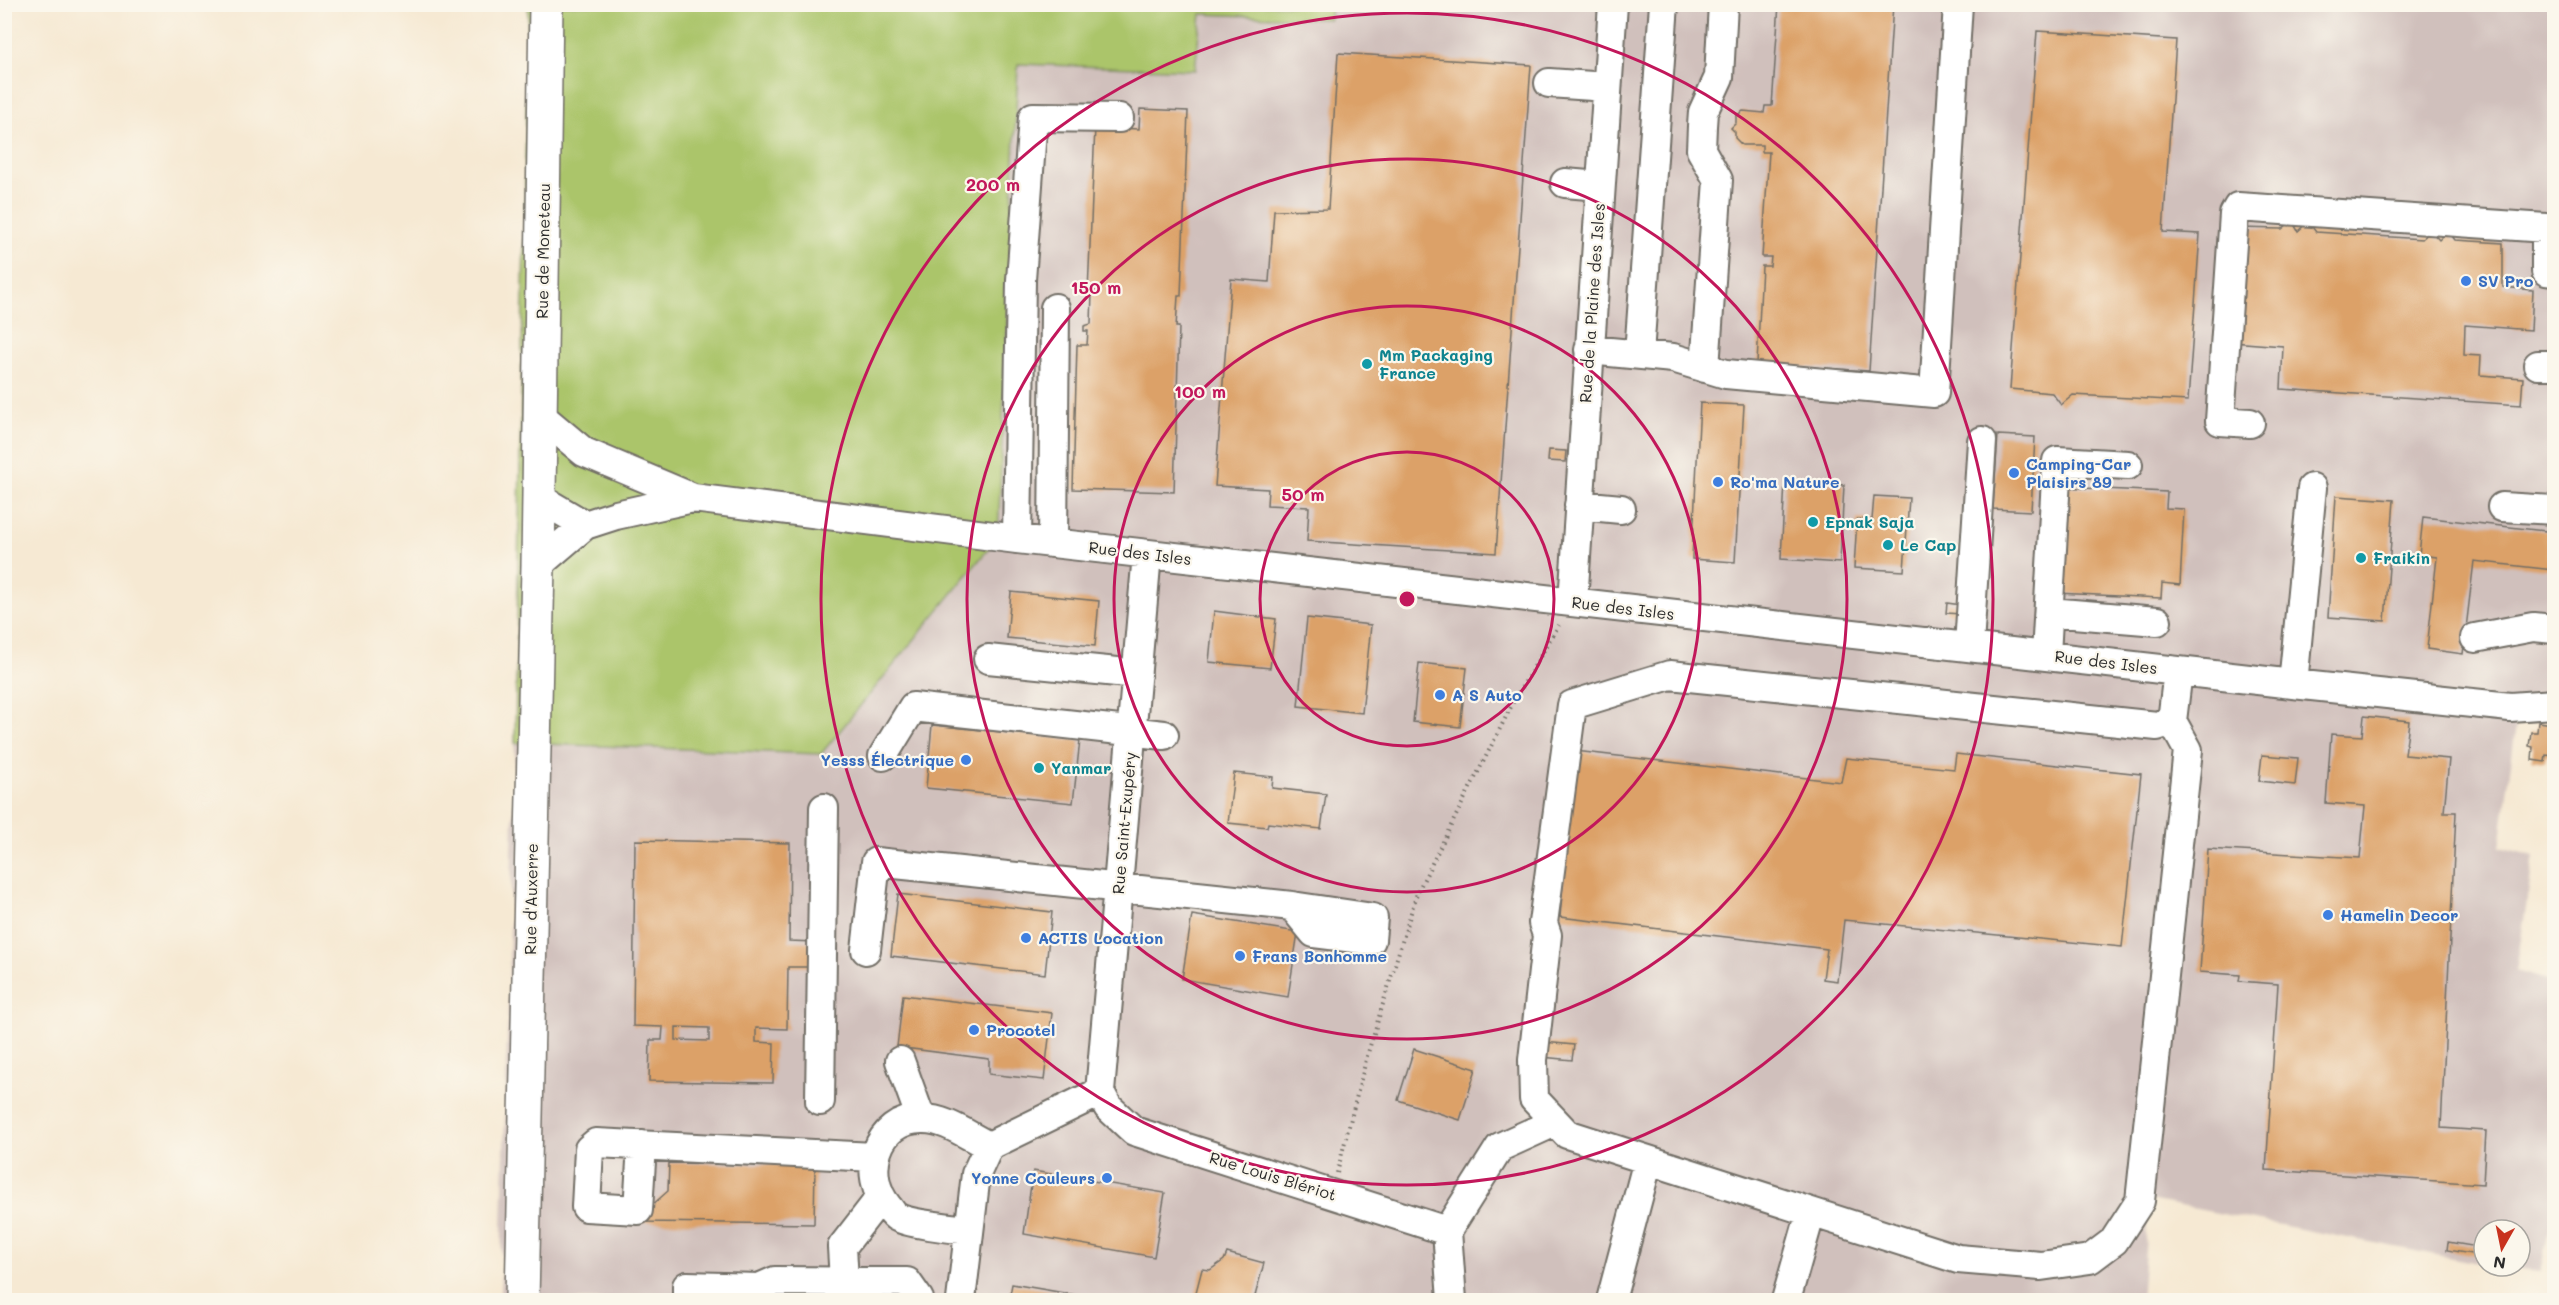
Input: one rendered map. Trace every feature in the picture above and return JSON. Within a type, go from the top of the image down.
[{"type":"main road","name":"Rue de Moneteau","points":[[539,498],[546,4]]},
{"type":"main road","name":"Rue d'Auxerre","points":[[522,1300],[539,498]]},
{"type":"street","name":"Rue de la Plaine des Isles","points":[[1573,602],[1613,4]]},
{"type":"street","points":[[1639,354],[1664,4]]},
{"type":"street","points":[[1705,368],[1718,180],[1701,150],[1702,126],[1703,112],[1719,77],[1723,4]]},
{"type":"street","points":[[1589,350],[1673,358],[1726,374],[1934,393],[1958,4]]},
{"type":"street","points":[[1549,83],[1607,87]]},
{"type":"street","points":[[1017,539],[1021,280],[1033,117],[1119,118]]},
{"type":"street","points":[[1565,183],[1600,186]]},
{"type":"street","points":[[2250,423],[2220,421],[2234,214],[2238,207],[2546,228],[2546,272],[2554,272]]},
{"type":"street","points":[[1053,543],[1055,308]]},
{"type":"street","name":"Rue des Isles","points":[[541,416],[584,452],[693,498],[1017,539],[1573,602],[1936,631],[1969,646],[2293,684],[2510,707],[2554,704]]},
{"type":"street","points":[[1969,646],[1982,441]]},
{"type":"street","points":[[540,465],[584,452]]},
{"type":"street","points":[[2046,656],[2057,461],[2128,465]]},
{"type":"street","points":[[2293,684],[2312,488]]},
{"type":"street","points":[[539,498],[585,525]]},
{"type":"street","name":"Rue des Isles","points":[[538,566],[585,525],[616,515],[693,498]]},
{"type":"street","points":[[1579,505],[1621,509]]},
{"type":"street","points":[[2502,507],[2554,510]]},
{"type":"street","name":"Rue Saint-Exupéry","points":[[1104,1099],[1118,889],[1147,554]]},
{"type":"street","points":[[2049,612],[2157,621]]},
{"type":"street","points":[[2475,638],[2533,627],[2554,629]]},
{"type":"street","points":[[988,659],[1137,674]]},
{"type":"street","points":[[2172,721],[2157,726],[1670,675],[1572,705],[1543,923],[1546,935],[1533,1060],[1534,1100],[1567,1134],[1959,1259],[2041,1266],[2090,1259],[2114,1241],[2140,1201],[2188,750],[2172,721],[2178,671]]},
{"type":"street","points":[[883,756],[913,707],[1164,735]]},
{"type":"street","points":[[820,1101],[824,807]]},
{"type":"street","points":[[866,950],[876,862],[1292,906]]},
{"type":"street","points":[[900,1061],[921,1119]]},
{"type":"street","points":[[956,1228],[896,1217],[880,1198],[873,1179],[874,1157],[884,1138],[892,1130],[921,1119],[939,1121],[980,1142],[1104,1099]]},
{"type":"street","name":"Rue Louis Blériot","points":[[1104,1099],[1134,1131],[1447,1231]]},
{"type":"street","points":[[1452,1300],[1447,1231],[1500,1147],[1555,1122]]},
{"type":"street","points":[[961,1300],[956,1228],[976,1174],[980,1142]]},
{"type":"street","points":[[642,1145],[874,1157]]},
{"type":"street","points":[[1611,1300],[1648,1160]]},
{"type":"street","points":[[844,1281],[842,1247],[880,1198]]},
{"type":"street","points":[[1785,1300],[1810,1212]]},
{"type":"street","points":[[687,1300],[687,1286],[758,1294],[775,1281],[907,1282],[919,1299]]},
{"type":"path","points":[[1332,1195],[1367,1056],[1417,893],[1516,696],[1573,602]]},
{"type":"shaded area","points":[[1331,4],[2554,5],[2554,714],[2518,710],[2500,847],[2534,856],[2516,971],[2554,982],[2554,1210],[2540,1271],[2532,1270],[2532,1218],[2472,1218],[2472,1262],[2149,1200],[2141,1300],[500,1300],[515,743],[821,754],[998,537],[1018,64],[1195,70],[1201,14],[1329,19]]},
{"type":"green space","points":[[528,5],[1331,5],[1330,19],[1201,14],[1195,70],[1018,64],[998,537],[821,754],[515,743]]},
{"type":"building","points":[[1779,4],[1893,4],[1869,371],[1757,364],[1762,266],[1770,266],[1771,257],[1762,257],[1769,152],[1762,152],[1762,145],[1742,145],[1735,138],[1735,132],[1731,128],[1736,123],[1736,116],[1743,111],[1764,113],[1765,106],[1772,106]]},
{"type":"building","points":[[2037,31],[2176,40],[2163,232],[2200,234],[2188,401],[2073,395],[2061,405],[2052,393],[2010,389]]},
{"type":"building","name":"Mm Packaging France","points":[[1338,53],[1531,65],[1496,553],[1307,541],[1309,507],[1267,505],[1268,489],[1215,486],[1231,279],[1269,282],[1274,210],[1328,209]]},
{"type":"building","points":[[1140,109],[1188,111],[1181,296],[1178,296],[1176,327],[1179,327],[1174,492],[1073,489],[1077,345],[1087,345],[1088,331],[1084,331],[1084,326],[1091,324],[1092,292],[1088,292],[1095,127],[1139,129]]},
{"type":"building","points":[[2292,221],[2298,231],[2308,222],[2316,232],[2422,239],[2431,231],[2439,240],[2448,231],[2455,240],[2503,243],[2503,287],[2533,290],[2531,330],[2465,325],[2464,355],[2481,356],[2480,375],[2523,378],[2521,405],[2281,389],[2283,346],[2232,342],[2239,228],[2282,229]]},
{"type":"building","name":"Ro'ma Nature","points":[[1700,403],[1744,405],[1735,562],[1692,559]]},
{"type":"building","name":"Camping-Car Plaisirs 89","points":[[1998,435],[2035,437],[2031,511],[1993,509]]},
{"type":"building","points":[[1549,450],[1566,451],[1565,462],[1548,461]]},
{"type":"building","name":"Epnak Saja","points":[[1785,481],[1844,485],[1840,563],[1781,559]]},
{"type":"building","points":[[2061,487],[2167,492],[2166,508],[2184,509],[2180,585],[2162,583],[2161,598],[2056,593]]},
{"type":"building","name":"Le Cap","points":[[1874,496],[1909,498],[1904,571],[1854,568],[1857,519],[1872,520]]},
{"type":"building","name":"Fraikin","points":[[2336,496],[2394,500],[2385,621],[2328,617]]},
{"type":"building","points":[[2423,517],[2554,532],[2554,570],[2474,561],[2463,654],[2427,649],[2437,557],[2419,555]]},
{"type":"building","points":[[1011,592],[1099,601],[1095,646],[1007,638]]},
{"type":"building","points":[[1947,603],[1961,605],[1961,614],[1946,613]]},
{"type":"building","points":[[1214,611],[1276,619],[1270,668],[1209,662]]},
{"type":"building","points":[[1307,618],[1371,625],[1362,713],[1298,706]]},
{"type":"building","name":"A S Auto","points":[[1419,663],[1467,668],[1460,727],[1413,722]]},
{"type":"building","name":"Hamelin Decor","points":[[2364,716],[2409,721],[2405,755],[2449,759],[2444,812],[2456,812],[2441,1128],[2486,1131],[2483,1184],[2266,1170],[2278,984],[2239,981],[2240,975],[2200,972],[2208,849],[2360,858],[2365,806],[2326,803],[2331,734],[2362,736]]},
{"type":"building","points":[[2538,722],[2554,724],[2554,756],[2546,755],[2545,762],[2532,760],[2533,747],[2529,746],[2531,732],[2537,732]]},
{"type":"building","points":[[932,725],[1080,740],[1073,803],[926,788]]},
{"type":"building","points":[[1575,751],[1841,782],[1846,758],[1954,769],[1956,754],[2141,774],[2122,947],[1844,920],[1837,981],[1823,979],[1827,949],[1560,917]]},
{"type":"building","points":[[2262,755],[2298,758],[2295,785],[2259,781]]},
{"type":"building","points":[[1234,773],[1273,777],[1272,788],[1326,794],[1321,829],[1268,823],[1267,827],[1228,823]]},
{"type":"building","points":[[635,840],[790,843],[789,941],[816,942],[815,967],[788,967],[787,1029],[756,1028],[756,1042],[774,1043],[773,1083],[649,1081],[650,1040],[662,1040],[663,1027],[633,1026]],"holes":[[[676,1027],[709,1028],[709,1041],[676,1040]]]},
{"type":"building","points":[[898,894],[1052,912],[1045,974],[891,956]]},
{"type":"building","name":"Frans Bonhomme","points":[[1192,915],[1298,932],[1288,997],[1182,979]]},
{"type":"building","name":"Procotel","points":[[903,995],[1052,1013],[1044,1080],[989,1074],[989,1059],[897,1047]]},
{"type":"building","points":[[1544,1042],[1574,1045],[1572,1060],[1542,1057]]},
{"type":"building","points":[[1414,1049],[1476,1069],[1460,1120],[1398,1100]]},
{"type":"building","points":[[669,1163],[815,1165],[814,1224],[641,1222],[641,1215],[668,1191]]},
{"type":"building","points":[[1033,1171],[1165,1193],[1154,1257],[1024,1234]]},
{"type":"building","points":[[2448,1242],[2472,1246],[2472,1254],[2447,1250]]},
{"type":"building","points":[[1227,1253],[1264,1263],[1255,1296],[1270,1300],[1194,1300],[1202,1269],[1210,1270],[1224,1260]]},
{"type":"building","points":[[1012,1284],[1099,1299],[1099,1300],[1009,1300]]},
{"type":"place","name":"SV Pro","points":[[2466,281]]},
{"type":"place","name":"Mm Packaging France","points":[[1367,364]]},
{"type":"place","name":"Camping-Car Plaisirs 89","points":[[2014,473]]},
{"type":"place","name":"Ro'ma Nature","points":[[1718,482]]},
{"type":"place","name":"Epnak Saja","points":[[1813,522]]},
{"type":"place","name":"Le Cap","points":[[1888,545]]},
{"type":"place","name":"Fraikin","points":[[2361,558]]},
{"type":"place","name":"A S Auto","points":[[1440,695]]},
{"type":"place","name":"Yesss Électrique","points":[[966,760]]},
{"type":"place","name":"Yanmar","points":[[1039,768]]},
{"type":"place","name":"Hamelin Decor","points":[[2328,915]]},
{"type":"place","name":"ACTIS Location","points":[[1026,938]]},
{"type":"place","name":"Frans Bonhomme","points":[[1240,956]]},
{"type":"place","name":"Procotel","points":[[974,1030]]},
{"type":"place","name":"Yonne Couleurs","points":[[1107,1178]]}]
